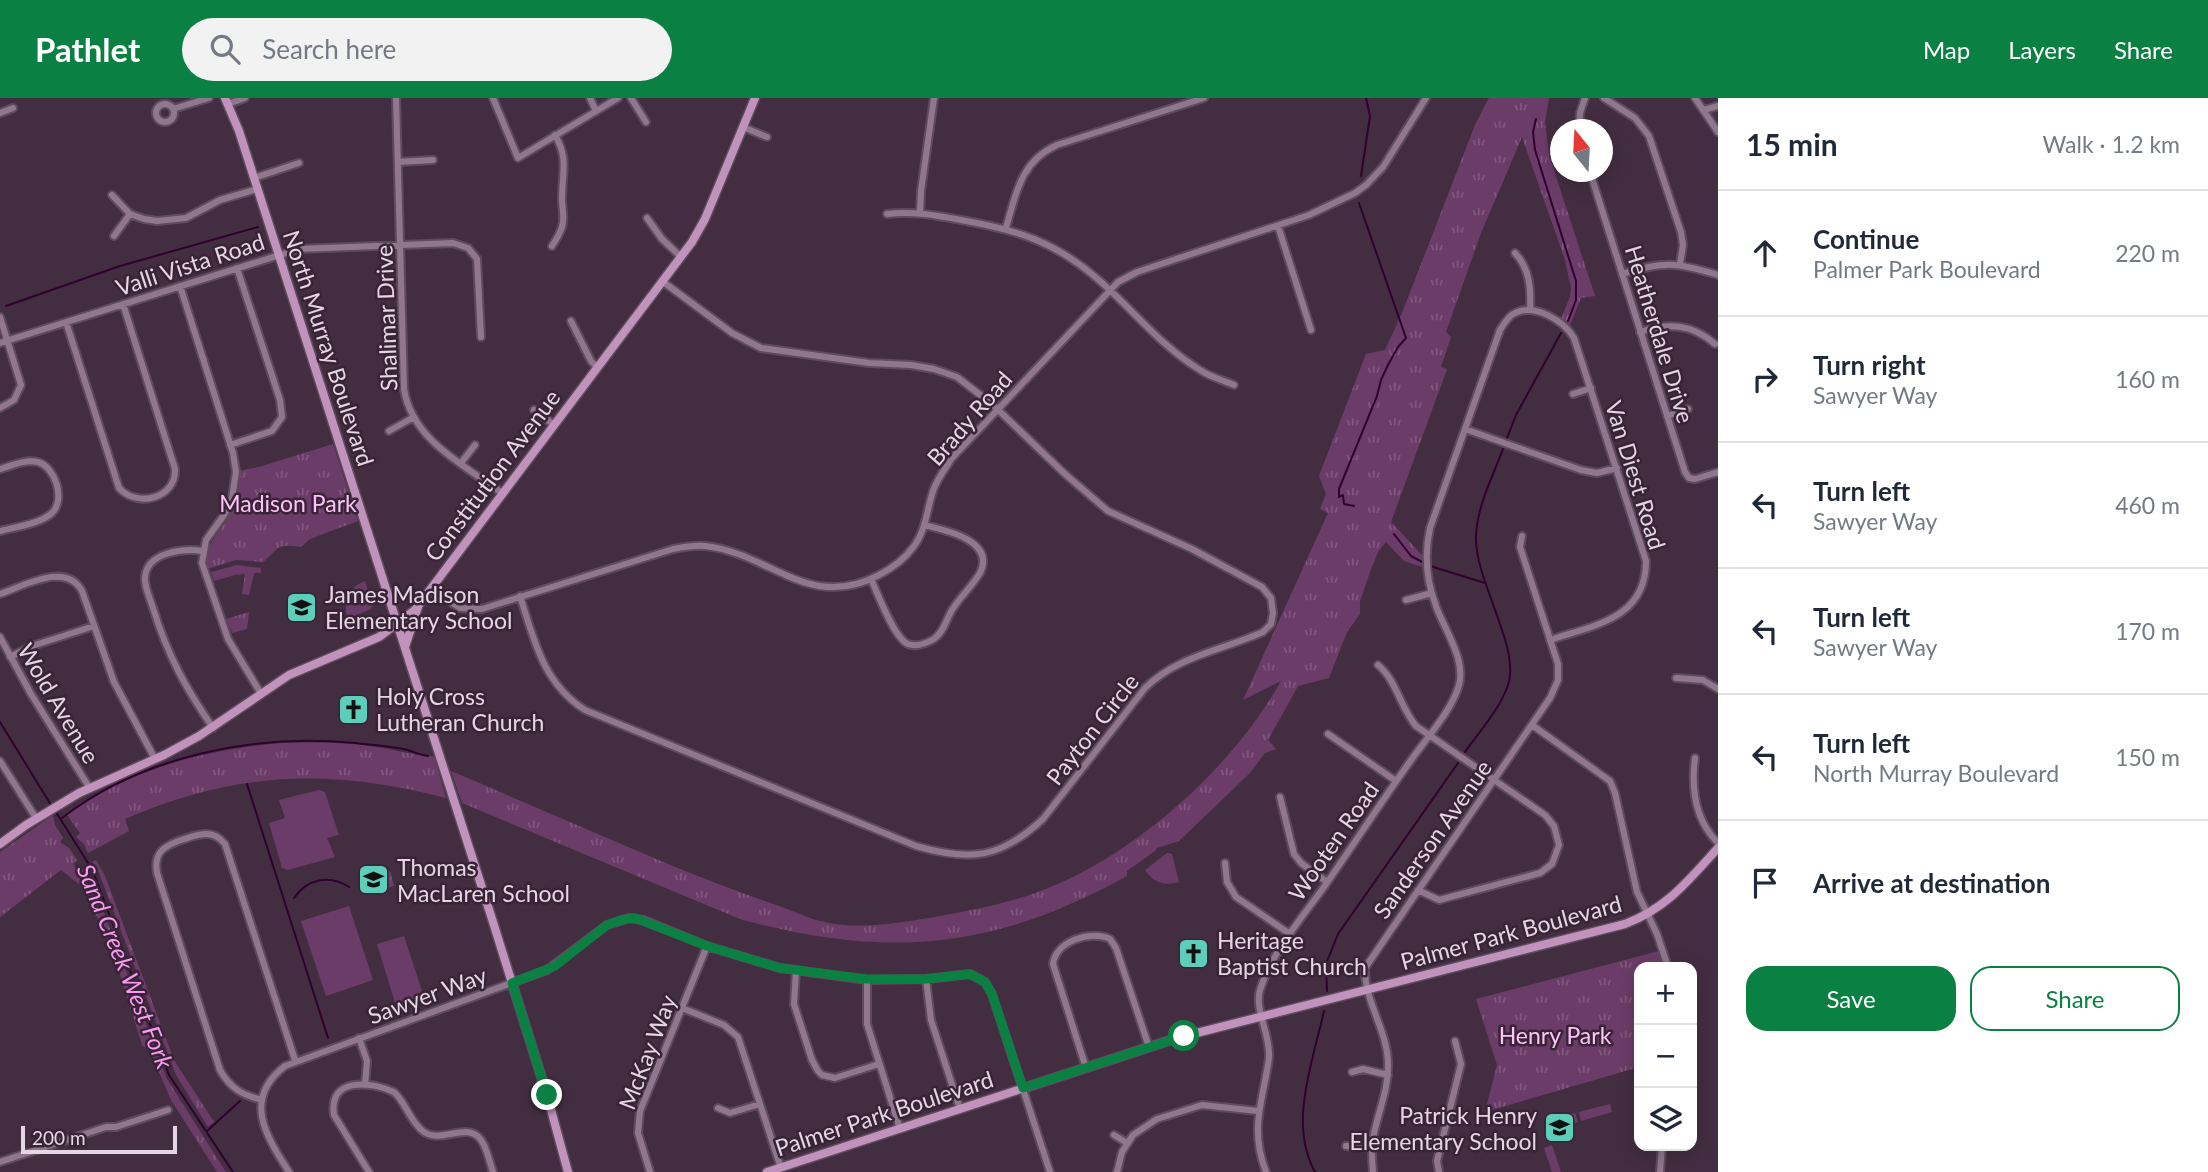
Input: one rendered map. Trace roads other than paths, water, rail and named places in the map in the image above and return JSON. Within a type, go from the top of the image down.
[{"type":"main road","name":"Constitution Avenue","points":[[0,844],[61,802],[155,759],[213,728],[260,692],[309,665],[370,641],[398,624],[419,605],[681,257],[705,219],[755,98]]},
{"type":"main road","name":"North Murray Boulevard","points":[[226,101],[279,254],[398,624],[547,1095],[568,1172]]},
{"type":"main road","points":[[405,647],[419,605]]},
{"type":"main road","name":"Palmer Park Boulevard","points":[[767,1172],[1149,1047],[1613,927],[1648,915],[1680,890],[1718,848]]},
{"type":"street","points":[[173,109],[209,98]]},
{"type":"street","points":[[226,101],[245,98]]},
{"type":"street","name":"Shalimar Drive","points":[[396,98],[404,389],[407,402],[425,436],[502,494]]},
{"type":"street","points":[[493,98],[518,158],[618,98]]},
{"type":"street","points":[[590,98],[596,111]]},
{"type":"street","points":[[631,98],[646,122]]},
{"type":"street","points":[[920,212],[934,98]]},
{"type":"street","points":[[1006,228],[1022,178],[1039,155],[1057,145],[1204,98]]},
{"type":"street","name":"Brady Road","points":[[431,589],[452,604],[467,610],[482,609],[673,549],[697,545],[732,552],[794,580],[819,587],[841,588],[886,572],[916,544],[933,490],[944,470],[966,443],[1118,282],[1137,272],[1325,209],[1366,185],[1382,167],[1426,98]]},
{"type":"street","points":[[1580,119],[1585,98]]},
{"type":"street","points":[[1604,98],[1635,118],[1650,136],[1681,232],[1683,245],[1680,264]]},
{"type":"street","points":[[1695,98],[1718,132]]},
{"type":"street","points":[[1704,110],[1718,106]]},
{"type":"street","points":[[0,113],[13,108]]},
{"type":"street","points":[[743,127],[767,137]]},
{"type":"street","points":[[552,246],[561,230],[564,217],[564,158],[555,135]]},
{"type":"street","points":[[398,162],[433,160]]},
{"type":"street","points":[[254,178],[299,163]]},
{"type":"street","name":"Heatherdale Drive","points":[[1593,182],[1687,475],[1695,479],[1718,472]]},
{"type":"street","points":[[112,195],[130,214],[149,221],[182,219],[220,200],[257,188]]},
{"type":"street","points":[[887,214],[920,212],[1006,228],[1062,251],[1184,359],[1201,372],[1234,385]]},
{"type":"street","points":[[114,236],[130,214]]},
{"type":"street","points":[[647,218],[662,239],[681,257]]},
{"type":"street","points":[[1278,226],[1311,330]]},
{"type":"street","name":"Valli Vista Road","points":[[4,342],[279,254],[306,248],[453,243],[464,245],[472,251],[478,264],[481,337]]},
{"type":"street","points":[[1515,253],[1525,264],[1530,286],[1530,310]]},
{"type":"street","points":[[1622,274],[1652,265],[1680,264],[1718,275]]},
{"type":"street","points":[[230,445],[272,431],[280,422],[282,409],[237,268]]},
{"type":"street","name":"Payton Circle","points":[[520,596],[548,674],[564,695],[585,710],[916,846],[971,856],[993,852],[1016,842],[1043,820],[1152,681],[1185,660],[1263,632],[1271,624],[1273,613],[1267,592],[1255,582],[1103,507],[999,410],[957,377],[934,369],[785,352],[753,345],[732,333],[662,281]]},
{"type":"street","points":[[180,286],[236,472],[232,498],[224,515],[206,540],[202,563],[220,620],[233,648],[260,692]]},
{"type":"street","points":[[66,322],[119,488],[132,498],[142,500],[153,497],[172,485],[175,469],[122,304]]},
{"type":"street","name":"Van Diest Road","points":[[1530,310],[1542,313],[1571,332],[1644,553],[1646,569],[1643,584],[1630,606],[1615,618],[1550,640]]},
{"type":"street","name":"Wooten Road","points":[[1266,1172],[1258,1141],[1258,1111],[1269,1058],[1259,999],[1261,989],[1290,934],[1454,697],[1461,676],[1459,661],[1432,593],[1426,555],[1428,537],[1500,330],[1513,314],[1530,310]]},
{"type":"street","points":[[0,317],[4,342],[20,379],[20,390],[14,400],[0,408]]},
{"type":"street","points":[[570,321],[591,361],[597,367]]},
{"type":"street","points":[[1640,332],[1658,326],[1675,326],[1703,334],[1715,344]]},
{"type":"street","name":"Van Diest Road","points":[[1573,394],[1591,388]]},
{"type":"street","points":[[1667,416],[1688,409]]},
{"type":"street","points":[[534,410],[553,424]]},
{"type":"street","points":[[389,431],[414,417]]},
{"type":"street","points":[[1465,429],[1581,470],[1597,472],[1616,468]]},
{"type":"street","points":[[461,463],[475,445]]},
{"type":"street","points":[[0,469],[32,461],[45,465],[53,475],[58,498],[52,512],[43,518],[0,531]]},
{"type":"street","points":[[871,579],[897,632],[909,645],[921,645],[940,634],[952,609],[978,576],[984,556],[977,545],[946,530],[924,525]]},
{"type":"street","name":"Sanderson Avenue","points":[[1373,1172],[1371,1148],[1388,1075],[1388,1052],[1368,989],[1365,973],[1367,964],[1532,725],[1558,680],[1558,664],[1520,547],[1522,536]]},
{"type":"street","points":[[203,551],[181,550],[158,558],[149,565],[145,580],[168,653],[186,689],[213,728]]},
{"type":"street","points":[[0,594],[55,576],[65,576],[75,581],[82,591],[114,682],[155,759]]},
{"type":"street","points":[[1406,600],[1432,593]]},
{"type":"street","points":[[1443,623],[1451,620]]},
{"type":"street","points":[[10,657],[32,646],[94,626]]},
{"type":"street","name":"Wold Avenue","points":[[0,637],[89,787]]},
{"type":"street","points":[[1378,665],[1389,674],[1412,722],[1545,815],[1554,825],[1559,845],[1552,864],[1533,877],[1446,899],[1433,898],[1418,890]]},
{"type":"street","points":[[1676,678],[1703,680],[1718,689]]},
{"type":"street","points":[[1532,725],[1610,781],[1637,892],[1666,962]]},
{"type":"street","points":[[1328,734],[1396,781]]},
{"type":"street","points":[[1695,758],[1693,783],[1700,818],[1706,830],[1718,842]]},
{"type":"street","points":[[0,761],[39,816]]},
{"type":"street","points":[[1280,797],[1294,854],[1301,863],[1327,882]]},
{"type":"street","points":[[289,1172],[264,1131],[262,1100],[237,1091],[220,1070],[156,868],[158,854],[169,844],[207,833],[216,835],[225,844],[295,1060]]},
{"type":"street","points":[[1224,863],[1227,882],[1236,897],[1290,934]]},
{"type":"street","name":"Sawyer Way","points":[[262,1100],[265,1088],[276,1072],[295,1060],[555,966],[607,925],[635,918],[707,946],[796,971],[867,979],[926,979],[970,974],[985,982],[992,994],[1050,1172]]},
{"type":"street","points":[[1106,937],[1110,928]]},
{"type":"street","points":[[1086,1068],[1054,970],[1054,955],[1061,947],[1096,934],[1106,937],[1116,948],[1149,1047]]},
{"type":"street","name":"McKay Way","points":[[650,1172],[638,1133],[640,1111],[707,946]]},
{"type":"street","points":[[1046,950],[1054,955]]},
{"type":"street","points":[[796,971],[793,1004],[811,1060],[818,1071],[822,1075],[835,1078],[879,1064]]},
{"type":"street","points":[[867,979],[867,1024],[900,1129]]},
{"type":"street","points":[[926,979],[931,1020],[960,1109]]},
{"type":"street","points":[[682,1008],[724,1025],[734,1032],[741,1044],[781,1168]]},
{"type":"street","points":[[359,1038],[366,1061],[365,1085]]},
{"type":"street","points":[[1439,1172],[1437,1161],[1461,1064],[1455,1041]]},
{"type":"street","points":[[1352,1072],[1363,1069],[1388,1075]]},
{"type":"street","points":[[369,1172],[336,1120],[333,1110],[335,1097],[341,1089],[349,1085],[365,1085],[394,1092],[418,1126],[429,1134],[445,1135],[458,1131],[472,1133],[483,1144],[493,1172]]},
{"type":"street","points":[[719,1108],[730,1113],[760,1104]]},
{"type":"street","points":[[1117,1172],[1119,1159],[1127,1143],[1137,1130],[1150,1122],[1195,1106],[1258,1111]]},
{"type":"street","points":[[0,1162],[168,1110]]},
{"type":"street","points":[[1114,1135],[1127,1143]]},
{"type":"street","points":[[1346,1146],[1371,1148]]},
{"type":"street","points":[[1660,1172],[1662,1151]]},
{"type":"waterway","points":[[1361,176],[1370,116],[1366,98]]},
{"type":"waterway","points":[[1536,119],[1533,132],[1535,150],[1576,281],[1576,300],[1568,321]]},
{"type":"waterway","points":[[1354,506],[1344,504],[1343,495],[1339,497],[1339,489],[1381,380],[1398,347],[1406,338],[1359,203]]},
{"type":"waterway","points":[[6,306],[120,266],[258,227]]},
{"type":"waterway","points":[[1507,438],[1516,415],[1561,333]]},
{"type":"waterway","points":[[1465,752],[1500,703],[1508,685],[1510,670],[1503,633],[1477,553],[1476,536],[1482,502],[1503,449]]},
{"type":"waterway","points":[[1394,534],[1411,556],[1424,563]]},
{"type":"waterway","points":[[1430,566],[1485,583]]},
{"type":"waterway","name":"Sand Creek West Fork","points":[[0,722],[51,805]]},
{"type":"waterway","points":[[62,818],[93,797],[163,764],[239,746],[278,742],[355,743],[408,750],[428,756]]},
{"type":"waterway","points":[[1327,991],[1326,964],[1338,934],[1458,763]]},
{"type":"waterway","points":[[247,784],[328,1038]]},
{"type":"waterway","name":"Sand Creek West Fork","points":[[56,812],[93,871],[169,1075],[233,1172]]},
{"type":"waterway","points":[[294,898],[305,886],[319,880],[334,881],[349,887]]},
{"type":"waterway","points":[[1315,1172],[1303,1134],[1303,1113],[1309,1071],[1324,1011]]},
{"type":"waterway","points":[[207,1131],[240,1101]]},
{"type":"place","name":"James Madison Elementary School","points":[[302,607]]},
{"type":"place","name":"Holy Cross Lutheran Church","points":[[353,709]]},
{"type":"place","name":"Thomas MacLaren School","points":[[374,880]]},
{"type":"place","name":"Heritage Baptist Church","points":[[1194,953]]},
{"type":"place","name":"Patrick Henry Elementary School","points":[[1560,1128]]},
{"type":"park label","name":"Madison Park","points":[[288,503]]},
{"type":"park label","name":"Henry Park","points":[[1555,1035]]}]
